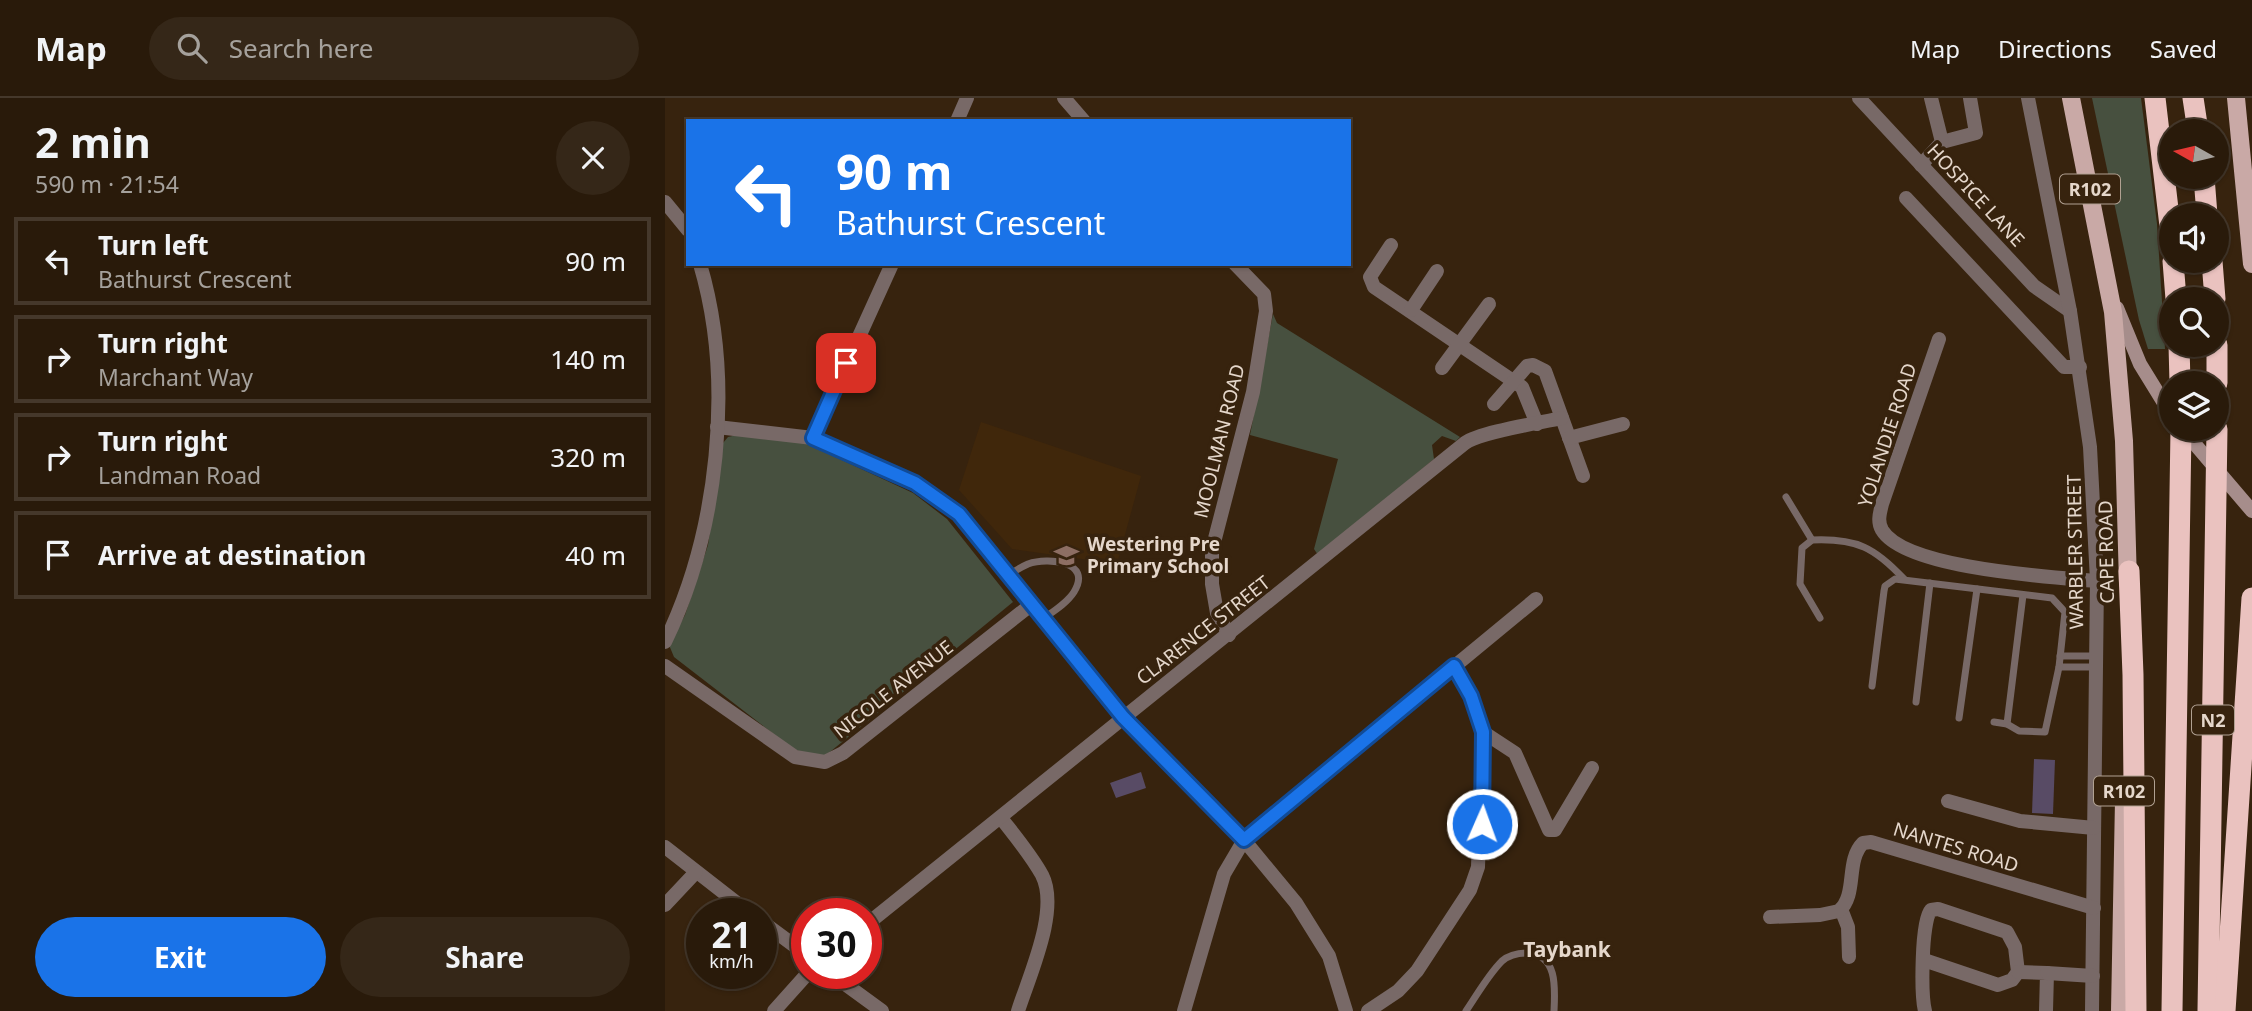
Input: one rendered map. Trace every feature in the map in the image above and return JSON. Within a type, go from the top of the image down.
[{"type":"highway","points":[[2155,98],[2167,203]]},
{"type":"highway","points":[[2193,98],[2196,119]]},
{"type":"highway","name":"N2","points":[[2172,1011],[2181,441]]},
{"type":"highway","name":"N2","points":[[2208,1011],[2217,441]]},
{"type":"highway","points":[[2129,571],[2133,674],[2136,1011]]},
{"type":"highway","points":[[2225,1011],[2252,598]]},
{"type":"main road","name":"CAPE ROAD","points":[[2071,98],[2109,280],[2123,417],[2129,571],[2120,1011]]},
{"type":"main road","points":[[2236,98],[2252,264]]},
{"type":"main road","points":[[2241,135],[2252,187]]},
{"type":"main road","points":[[2109,280],[2122,323],[2140,364],[2159,395]]},
{"type":"main road","points":[[2191,441],[2252,511]]},
{"type":"street","points":[[958,119],[967,98]]},
{"type":"street","points":[[1064,98],[1082,119]]},
{"type":"street","name":"HOSPICE LANE","points":[[1859,98],[2034,286],[2070,311]]},
{"type":"street","points":[[1931,98],[1941,142]]},
{"type":"street","points":[[1921,165],[1941,142],[1976,133],[1970,98]]},
{"type":"street","name":"WARBLER STREET","points":[[2028,98],[2070,311],[2091,447],[2097,581],[2092,1011]]},
{"type":"street","points":[[1906,198],[2064,367],[2080,367]]},
{"type":"street","points":[[665,202],[686,228]]},
{"type":"street","points":[[1391,245],[1370,276],[1370,282],[1514,382],[1525,392],[1537,424],[1562,418]]},
{"type":"street","points":[[665,642],[693,572],[703,534],[717,426],[715,340],[700,266]]},
{"type":"street","points":[[813,438],[891,266]]},
{"type":"street","name":"MOOLMAN ROAD","points":[[1229,635],[1217,613],[1212,550],[1253,392],[1265,325],[1264,294],[1236,266]]},
{"type":"street","points":[[1411,310],[1437,271]]},
{"type":"street","points":[[1442,368],[1489,304]]},
{"type":"street","name":"YOLANDIE ROAD","points":[[1939,339],[1882,504],[1879,519],[1881,529],[1905,549],[1925,557],[1985,569],[2097,581]]},
{"type":"street","points":[[1494,404],[1527,366],[1541,367],[1545,371],[1583,476]]},
{"type":"street","name":"CLARENCE STREET","points":[[882,912],[1465,443],[1476,435],[1499,434],[1537,424]]},
{"type":"street","points":[[1569,438],[1623,424]]},
{"type":"street","points":[[717,426],[813,438],[915,483],[959,514],[1123,717],[1244,840],[1315,931],[1329,956],[1346,1011]]},
{"type":"street","points":[[1184,1011],[1224,874],[1244,840],[1536,599]]},
{"type":"street","name":"NICOLE AVENUE","points":[[665,666],[795,757],[825,762],[843,753],[1032,604]]},
{"type":"street","points":[[1368,1011],[1398,991],[1417,971],[1475,879],[1482,819],[1483,732],[1471,696],[1454,666]]},
{"type":"street","points":[[1483,732],[1515,753],[1549,830],[1555,830],[1592,768]]},
{"type":"street","points":[[1948,801],[2020,821],[2094,828]]},
{"type":"street","points":[[1001,818],[1043,877],[1048,895],[1043,930],[1019,1011]]},
{"type":"street","name":"NANTES ROAD","points":[[1841,909],[1849,895],[1857,850],[1863,843],[1871,842],[2094,908]]},
{"type":"street","points":[[665,847],[730,898]]},
{"type":"street","points":[[665,905],[696,872]]},
{"type":"street","points":[[1770,917],[1820,915],[1841,909],[1848,928],[1849,957]]},
{"type":"street","points":[[1924,960],[1998,985],[2012,980],[2018,972],[2015,947],[2007,932],[1937,909],[1931,910],[1926,918],[1924,960],[1925,1011]]},
{"type":"street","points":[[2018,972],[2093,976]]},
{"type":"street","points":[[2046,1011],[2047,973]]},
{"type":"street","points":[[774,1011],[794,989]]},
{"type":"street","points":[[852,989],[882,1011]]},
{"type":"lane","points":[[1786,497],[1812,540]]},
{"type":"lane","points":[[1820,618],[1800,584],[1802,548],[1812,540],[1853,542],[1879,552],[1904,579]]},
{"type":"lane","points":[[1008,575],[1029,564],[1049,561],[1066,563],[1074,568],[1078,579],[1074,592],[1043,619]]},
{"type":"lane","points":[[1872,686],[1885,586],[1895,579],[2052,598],[2062,605],[2065,618],[2059,667],[2045,732],[2019,732],[2007,724],[1994,722]]},
{"type":"lane","points":[[1916,702],[1930,583]]},
{"type":"lane","points":[[1959,719],[1977,589]]},
{"type":"lane","points":[[2007,724],[2023,595]]},
{"type":"lane","points":[[2060,656],[2096,662]]},
{"type":"lane","points":[[2059,667],[2096,662]]},
{"type":"lane","points":[[1467,1011],[1501,962],[1513,955],[1529,953],[1543,959],[1552,971],[1554,1011]]},
{"type":"shaded area","points":[[981,422],[1141,476],[1117,564],[1012,549],[959,490]]},
{"type":"green space","points":[[2092,98],[2141,98],[2157,224],[2161,287],[2159,349],[2148,349],[2139,320]]},
{"type":"green space","points":[[1273,314],[1277,323],[1460,437],[1456,441],[1442,436],[1432,445],[1434,459],[1318,555],[1314,549],[1338,459],[1250,435]]},
{"type":"green space","points":[[741,434],[803,442],[913,493],[947,519],[1013,602],[825,756],[813,756],[793,749],[674,657],[669,645],[685,615],[708,545],[723,443],[728,437]]},
{"type":"building","points":[[2034,759],[2055,760],[2053,814],[2032,813]]},
{"type":"building","points":[[1141,772],[1146,788],[1116,798],[1110,783]]},
{"type":"place","name":"Westering Pre Primary School","points":[[1067,555]]},
{"type":"district","name":"Taybank","points":[[1567,949]]},
{"type":"route","points":[[846,363],[813,438],[915,483],[959,514],[1123,717],[1244,840],[1454,666],[1471,696],[1483,732],[1482,824]]}]
